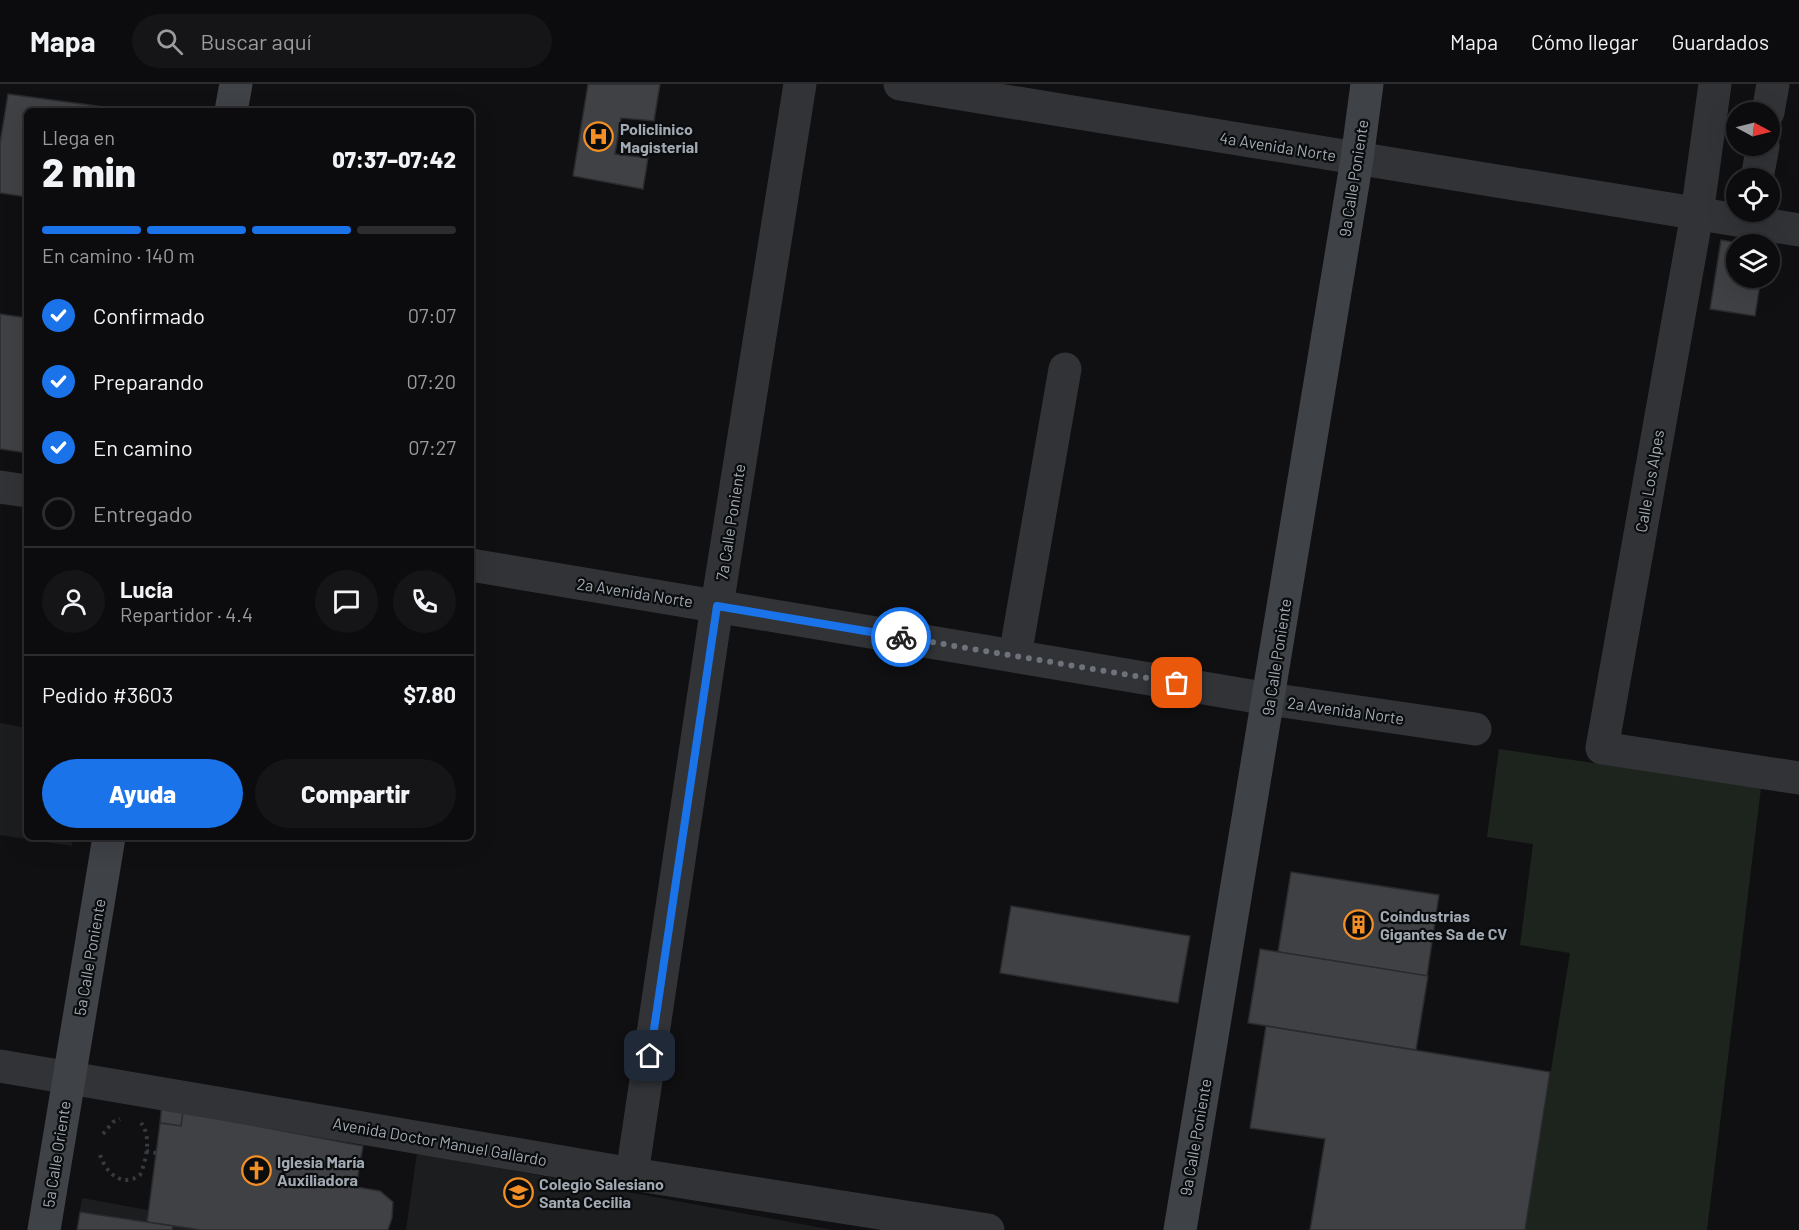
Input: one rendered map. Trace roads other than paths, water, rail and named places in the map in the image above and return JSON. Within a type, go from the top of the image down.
[{"type":"main road","points":[[232,108],[236,84]]},
{"type":"main road","name":"9a Calle Poniente","points":[[1180,1230],[1269,699],[1357,159],[1367,84]]},
{"type":"main road","name":"5a Calle Poniente","points":[[68,1078],[108,840]]},
{"type":"main road","name":"5a Calle Oriente","points":[[44,1230],[68,1078]]},
{"type":"street","name":"7a Calle Poniente","points":[[632,1174],[717,606],[800,84]]},
{"type":"street","name":"4a Avenida Norte","points":[[900,84],[1697,214],[1726,216]]},
{"type":"street","name":"Calle Los Alpes","points":[[1716,84],[1697,214],[1602,748],[1799,778]]},
{"type":"street","points":[[1770,102],[1773,84]]},
{"type":"street","name":"4a Avenida Norte","points":[[1769,222],[1799,230]]},
{"type":"street","points":[[1015,656],[1065,369]]},
{"type":"street","points":[[0,487],[24,491]]},
{"type":"street","name":"2a Avenida Norte","points":[[474,565],[1269,699],[1475,729]]},
{"type":"street","name":"Avenida Doctor Manuel Gallardo","points":[[0,1066],[632,1174],[988,1230]]},
{"type":"place","name":"Policlinico Magisterial","points":[[599,137]]},
{"type":"place","name":"Coindustrias Gigantes Sa de CV","points":[[1359,924]]},
{"type":"place","name":"Iglesia María Auxiliadora","points":[[256,1170]]},
{"type":"place","name":"Colegio Salesiano Santa Cecilia","points":[[518,1192]]}]
